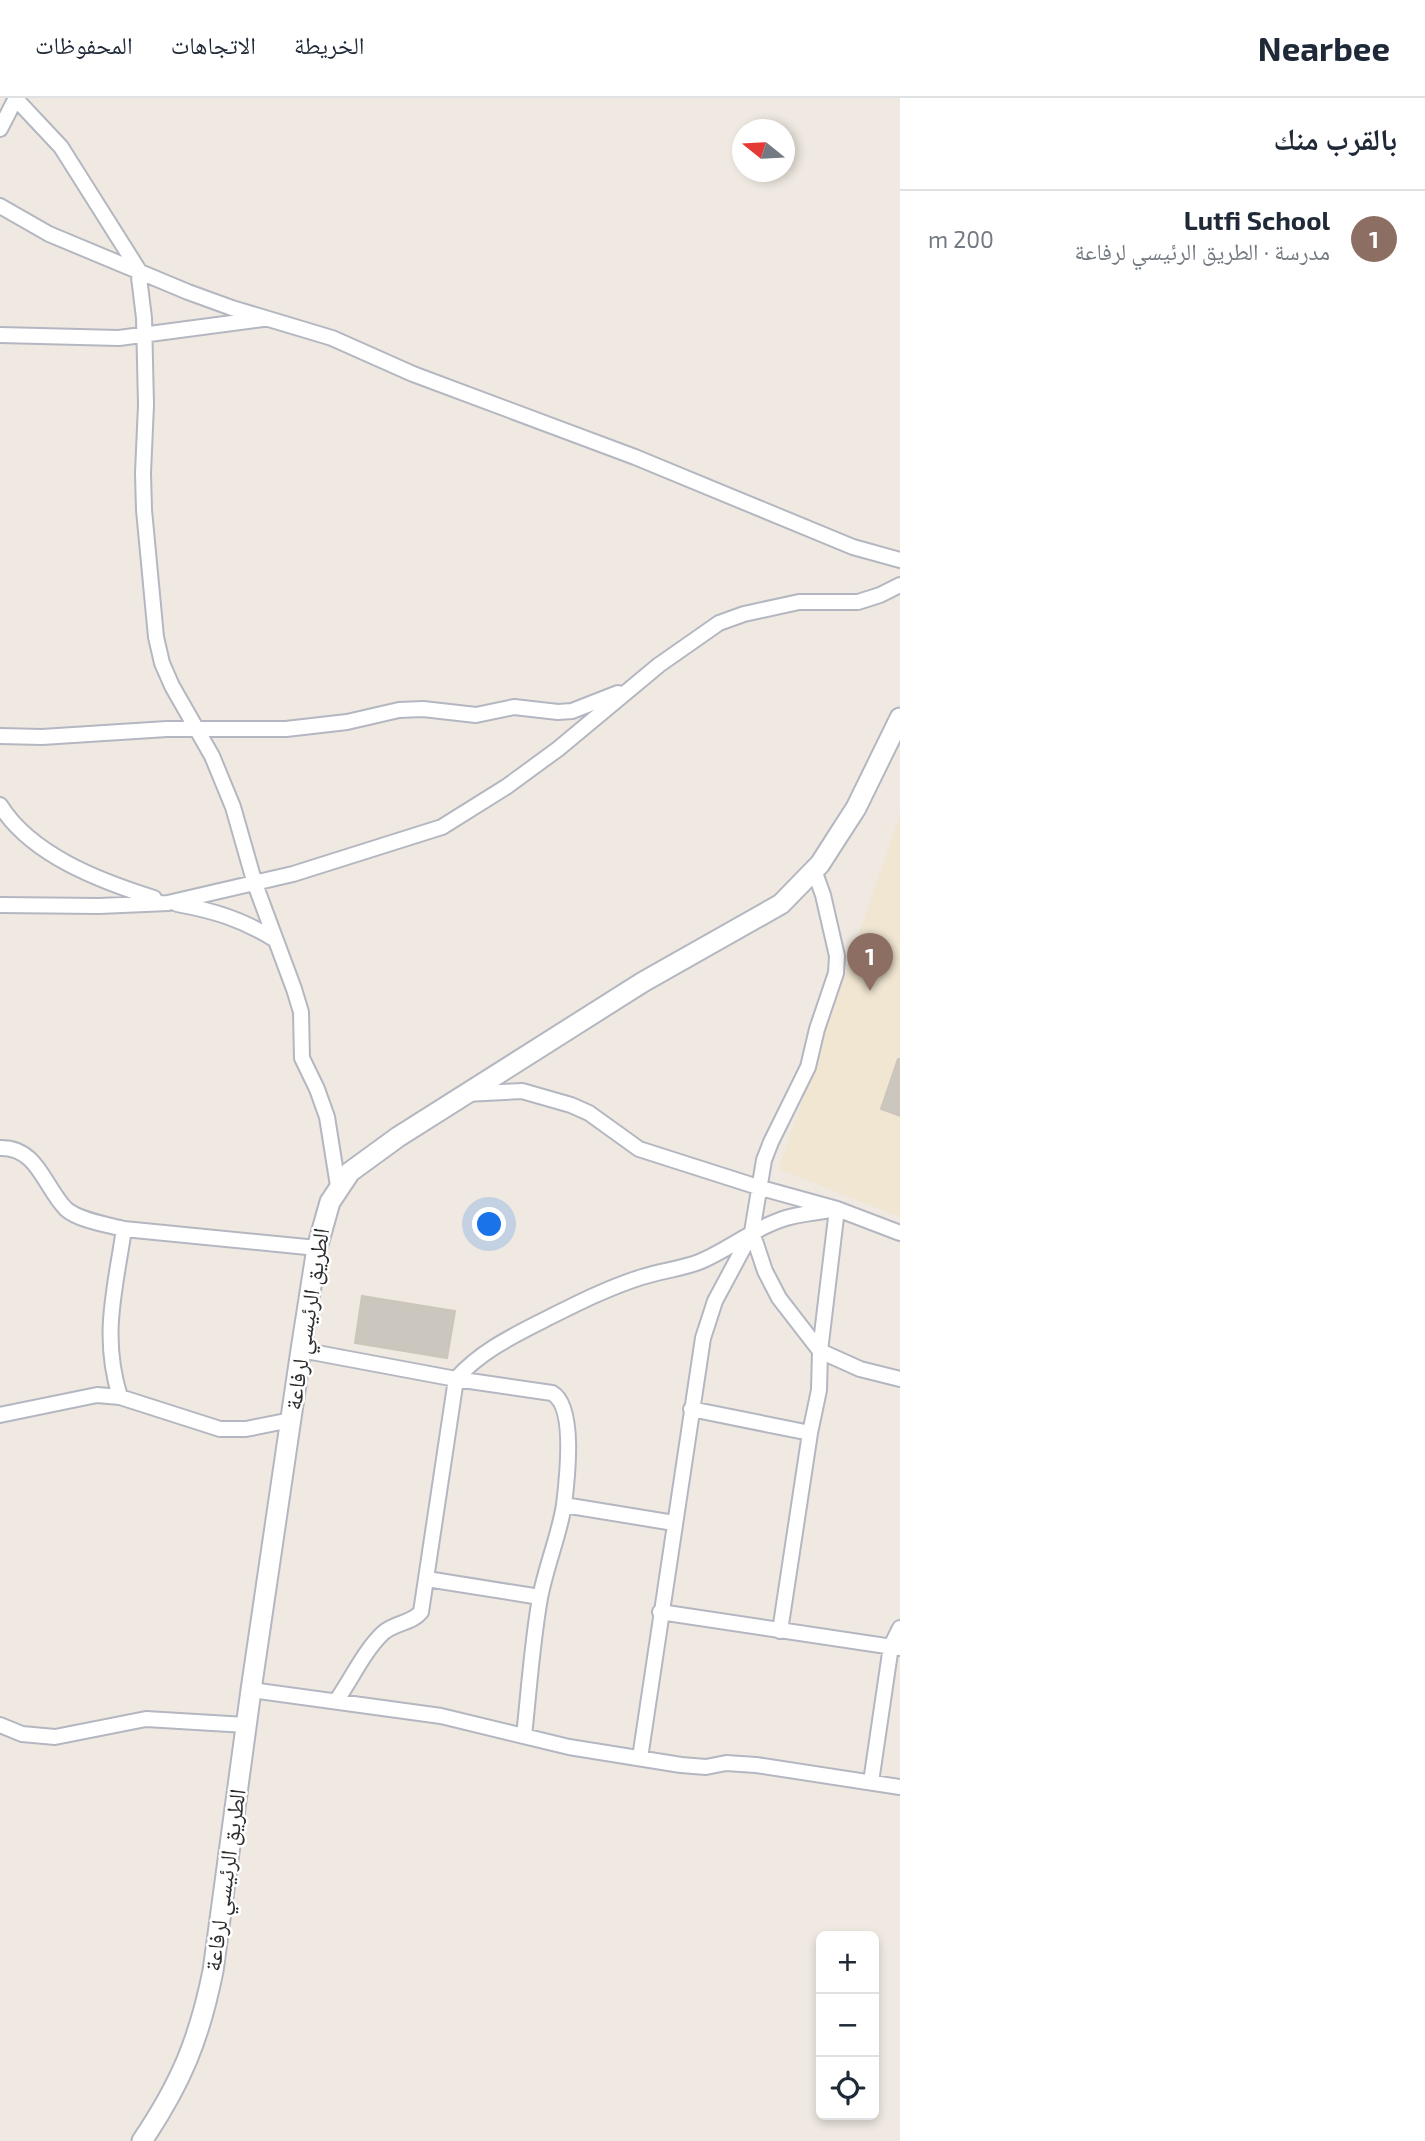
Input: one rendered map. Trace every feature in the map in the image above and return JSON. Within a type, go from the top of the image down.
[{"type":"street","points":[[0,130],[16,98],[61,147],[138,269],[144,334],[146,405],[144,510],[156,637],[162,663],[172,686],[212,756],[233,807],[255,884],[302,1012],[302,1058],[327,1117],[338,1186]]},
{"type":"street","points":[[0,206],[49,234],[188,292],[332,338],[414,374],[635,457],[853,547],[900,560]]},
{"type":"street","points":[[0,335],[119,338],[269,318]]},
{"type":"street","points":[[0,905],[88,906],[167,902],[255,884],[442,827],[558,750],[690,642],[719,623],[744,614],[799,602],[858,603],[900,585]]},
{"type":"street","points":[[0,736],[42,737],[196,729],[286,729],[347,722],[399,710],[423,709],[476,715],[514,707],[558,712],[590,705],[631,689]]},
{"type":"street","name":"الطريق الرئيسي لرفاعة","points":[[142,2141],[180,2078],[205,2013],[215,1961],[251,1690],[317,1248],[330,1202],[338,1186],[368,1158],[464,1094],[643,982],[781,904],[814,870],[856,808],[900,718]]},
{"type":"street","points":[[0,805],[21,833],[43,850],[105,881],[167,902],[211,910],[246,922],[274,939]]},
{"type":"street","points":[[640,1758],[703,1338],[715,1301],[752,1232],[764,1160],[808,1067],[817,1028],[836,973],[836,956],[814,870]]},
{"type":"street","points":[[464,1094],[522,1091],[572,1105],[589,1113],[639,1149],[837,1209],[900,1233]]},
{"type":"street","points":[[0,1148],[14,1148],[33,1162],[68,1210],[96,1222],[124,1229],[317,1248]]},
{"type":"street","points":[[337,1702],[381,1635],[393,1626],[416,1618],[421,1612],[456,1379],[470,1363],[495,1344],[585,1298],[645,1276],[698,1262],[752,1232],[796,1215],[837,1209]]},
{"type":"street","points":[[780,1631],[819,1390],[820,1352],[837,1209]]},
{"type":"street","points":[[120,1397],[111,1359],[110,1309],[124,1229]]},
{"type":"street","points":[[752,1232],[765,1271],[779,1298],[820,1352],[860,1369],[900,1379]]},
{"type":"street","points":[[301,1350],[456,1379],[552,1392],[559,1396],[566,1412],[568,1429],[564,1505],[540,1597],[524,1736]]},
{"type":"street","points":[[0,1415],[97,1395],[120,1397],[220,1429],[246,1429],[291,1420]]},
{"type":"street","points":[[691,1409],[810,1433]]},
{"type":"street","points":[[564,1505],[674,1523]]},
{"type":"street","points":[[427,1579],[540,1597]]},
{"type":"street","points":[[660,1612],[896,1647]]},
{"type":"street","points":[[871,1782],[900,1628]]},
{"type":"street","points":[[251,1690],[442,1716],[569,1747],[640,1758],[706,1767],[726,1763],[755,1765],[900,1787]]},
{"type":"street","points":[[0,1725],[22,1734],[55,1737],[146,1719],[246,1725]]},
{"type":"shaded area","points":[[900,814],[900,1217],[779,1169]]},
{"type":"building","points":[[900,1059],[900,1116],[881,1109]]},
{"type":"building","points":[[362,1296],[455,1311],[447,1358],[355,1343]]},
{"type":"place","name":"Lutfi School","points":[[870,991]]}]
